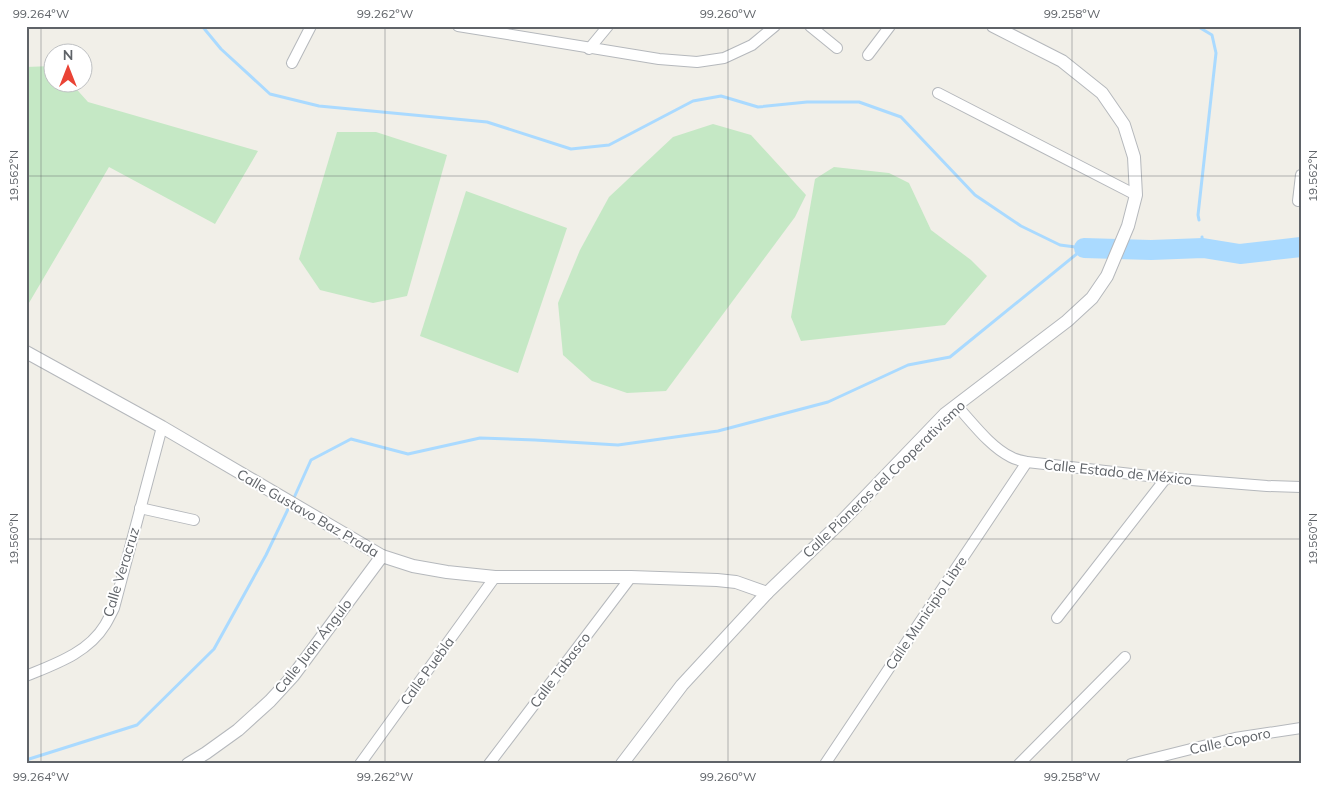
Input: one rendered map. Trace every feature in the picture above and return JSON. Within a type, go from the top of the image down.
[{"type":"street","points":[[292,63],[311,26]]},
{"type":"street","points":[[458,26],[659,59],[697,62],[724,58],[731,55],[752,45],[775,26]]},
{"type":"street","points":[[589,48],[608,26]]},
{"type":"street","points":[[810,26],[837,48]]},
{"type":"street","points":[[868,55],[890,26]]},
{"type":"street","name":"Calle Pioneros del Cooperativismo","points":[[622,764],[682,684],[767,593],[842,521],[945,414],[1067,321],[1092,298],[1107,276],[1128,226],[1136,195],[1134,157],[1124,125],[1102,93],[1062,61],[994,26]]},
{"type":"street","points":[[938,94],[1136,195]]},
{"type":"street","points":[[1298,201],[1301,175]]},
{"type":"street","name":"Calle Gustavo Baz Prada","points":[[26,352],[162,426],[382,556],[413,566],[495,577],[631,577],[717,580],[736,582],[767,593]]},
{"type":"street","name":"Calle Estado de México","points":[[956,405],[999,450],[1012,458],[1027,462],[1166,478],[1258,486],[1301,487]]},
{"type":"street","name":"Calle Veracruz","points":[[26,676],[80,651],[95,638],[114,608],[162,426]]},
{"type":"street","name":"Calle Municipio Libre","points":[[825,764],[1027,462]]},
{"type":"street","points":[[1057,618],[1166,478]]},
{"type":"street","points":[[140,508],[194,520]]},
{"type":"street","name":"Calle Juan Ángulo","points":[[188,764],[238,730],[270,701],[293,676],[382,556]]},
{"type":"street","name":"Calle Puebla","points":[[360,764],[495,577]]},
{"type":"street","name":"Calle Tabasco","points":[[489,764],[631,577]]},
{"type":"street","points":[[1019,764],[1126,657]]},
{"type":"street","name":"Calle Coporo","points":[[1131,764],[1235,738],[1301,728]]},
{"type":"green space","points":[[42,66],[42,92],[79,92],[88,102],[258,151],[215,224],[109,167],[26,308],[26,67]]},
{"type":"green space","points":[[713,124],[751,135],[806,195],[795,217],[666,391],[627,393],[592,381],[563,355],[558,303],[580,250],[609,197],[673,137]]},
{"type":"green space","points":[[337,132],[376,132],[447,155],[407,296],[373,303],[320,290],[299,259]]},
{"type":"green space","points":[[834,167],[889,173],[909,183],[931,230],[971,260],[987,276],[945,325],[801,341],[791,317],[815,179]]},
{"type":"green space","points":[[466,191],[567,228],[518,373],[420,336]]},
{"type":"waterway","points":[[202,26],[221,49],[270,94],[319,106],[487,122],[571,149],[609,145],[693,101],[721,96],[758,107],[807,102],[859,102],[901,117],[975,195],[1021,226],[1060,245],[1083,248]]},
{"type":"waterway","points":[[1197,26],[1212,35],[1216,53],[1198,215],[1199,220]]},
{"type":"waterway","points":[[1202,237],[1203,248]]},
{"type":"waterway","points":[[1084,248],[1151,250],[1203,248],[1240,254],[1301,247]]},
{"type":"waterway","points":[[293,500],[311,460],[351,439],[408,454],[480,438],[618,445],[718,431],[828,402],[908,365],[950,357],[1084,248]]},
{"type":"waterway","points":[[26,760],[137,725],[214,649],[266,555],[290,505]]}]
